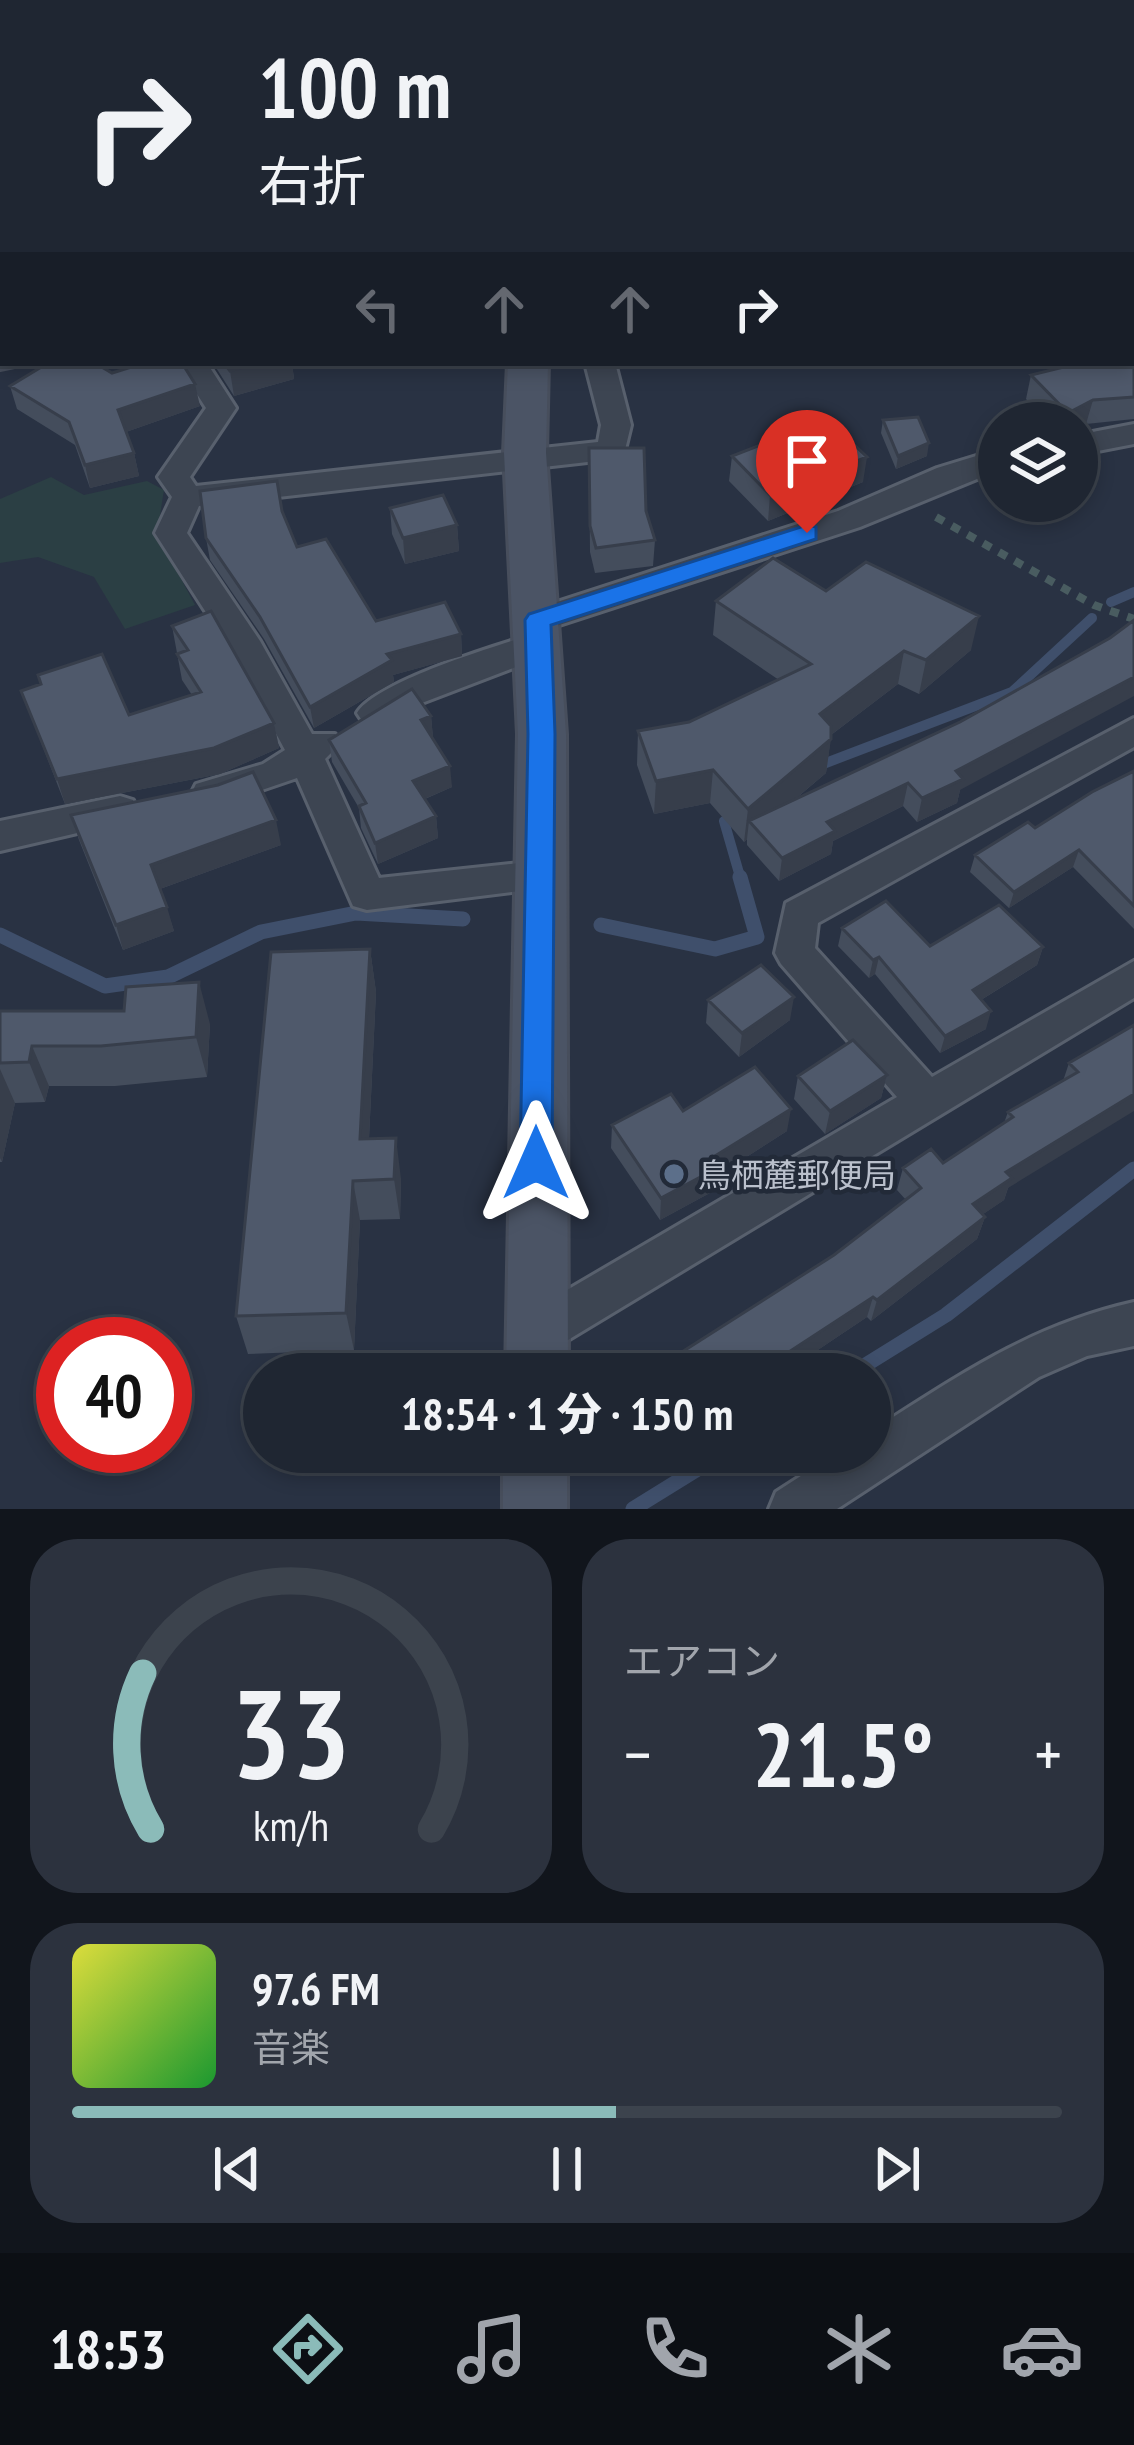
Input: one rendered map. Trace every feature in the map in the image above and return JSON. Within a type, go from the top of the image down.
[{"type":"street","points":[[188,497],[174,477],[221,408],[194,366]]},
{"type":"street","points":[[528,366],[525,453],[538,633],[537,1353]]},
{"type":"street","points":[[188,497],[302,488],[525,453],[612,451],[616,425],[601,366]]},
{"type":"street","points":[[1098,441],[1134,434]]},
{"type":"street","points":[[0,836],[223,792],[275,774],[402,698],[538,633],[903,498],[978,466]]},
{"type":"street","points":[[188,497],[171,533],[248,650],[305,754],[367,895],[538,876]]},
{"type":"street","points":[[929,1103],[795,953],[800,914],[1134,731]]},
{"type":"street","points":[[539,1353],[1134,978]]},
{"type":"street","points":[[793,1509],[1023,1360],[1084,1335],[1134,1324]]},
{"type":"street","points":[[535,1509],[536,1473]]},
{"type":"path","points":[[903,498],[1094,605],[1134,619]]},
{"type":"green space","points":[[51,477],[84,495],[147,481],[164,490],[157,534],[195,605],[125,629],[94,577],[38,557],[0,563],[0,499]]},
{"type":"building","points":[[43,366],[100,366],[112,373],[134,366],[184,366],[195,384],[118,410],[134,453],[85,465],[69,422],[10,386]]},
{"type":"building","points":[[1068,366],[1134,366],[1134,397],[1057,402],[1031,375]]},
{"type":"building","points":[[918,417],[929,443],[898,456],[883,420]]},
{"type":"building","points":[[827,419],[867,457],[770,495],[732,456]]},
{"type":"building","points":[[589,448],[644,448],[646,511],[655,540],[596,548],[590,526]]},
{"type":"building","points":[[277,481],[282,511],[297,547],[326,539],[376,621],[445,602],[461,634],[387,654],[392,660],[310,707],[260,617],[206,538],[200,491]]},
{"type":"building","points":[[443,495],[457,525],[403,538],[390,508]]},
{"type":"building","points":[[773,558],[826,591],[866,562],[979,616],[926,660],[904,651],[820,714],[831,726],[831,739],[748,809],[713,770],[656,781],[638,731],[689,722],[811,664],[716,601]]},
{"type":"building","points":[[211,611],[274,723],[214,748],[57,779],[21,691],[41,684],[38,675],[102,654],[129,715],[201,692],[177,654],[188,650],[172,626]]},
{"type":"building","points":[[1134,620],[1134,677],[956,771],[963,779],[922,798],[908,783],[827,822],[835,831],[782,858],[749,821],[960,722]]},
{"type":"building","points":[[412,689],[431,716],[421,720],[450,766],[413,781],[436,816],[375,843],[359,806],[366,803],[329,740]]},
{"type":"building","points":[[1134,771],[1134,906],[1079,850],[1014,892],[975,855],[1028,822],[1035,828]]},
{"type":"building","points":[[253,772],[276,820],[151,865],[167,907],[116,925],[71,815],[218,785]]},
{"type":"building","points":[[886,901],[930,946],[999,905],[1043,947],[973,990],[991,1011],[945,1036],[879,957],[873,960],[842,928]]},
{"type":"building","points":[[370,949],[360,1139],[396,1138],[394,1179],[353,1181],[346,1313],[236,1316],[271,952]]},
{"type":"building","points":[[761,965],[794,997],[742,1033],[708,1000]]},
{"type":"building","points":[[199,982],[196,1037],[101,1046],[32,1046],[29,1062],[0,1063],[0,1011],[124,1011],[126,987]]},
{"type":"building","points":[[1134,1025],[1134,1094],[1006,1172],[1012,1178],[973,1204],[985,1217],[877,1300],[873,1297],[787,1353],[680,1353],[834,1255],[921,1188],[903,1168],[931,1149],[943,1163],[1013,1117],[1008,1112],[1078,1072],[1069,1063]]},
{"type":"building","points":[[853,1040],[887,1075],[830,1111],[798,1076]]},
{"type":"building","points":[[755,1067],[791,1109],[715,1156],[721,1166],[661,1198],[612,1125],[671,1094],[683,1111]]},
{"type":"waterway","points":[[1111,602],[1134,592]]},
{"type":"waterway","points":[[818,766],[1012,692],[1092,618]]},
{"type":"waterway","points":[[738,813],[724,821],[741,880]]},
{"type":"waterway","points":[[601,925],[715,949],[757,937],[740,877]]},
{"type":"waterway","points":[[0,935],[105,986],[168,977],[261,932],[356,913],[463,919]]},
{"type":"waterway","points":[[885,1353],[946,1315],[1134,1169]]},
{"type":"waterway","points":[[633,1509],[691,1473]]},
{"type":"place","name":"鳥栖麓郵便局","points":[[674,1174]]},
{"type":"route","points":[[536,1163],[542,734],[538,620],[807,533]]}]
